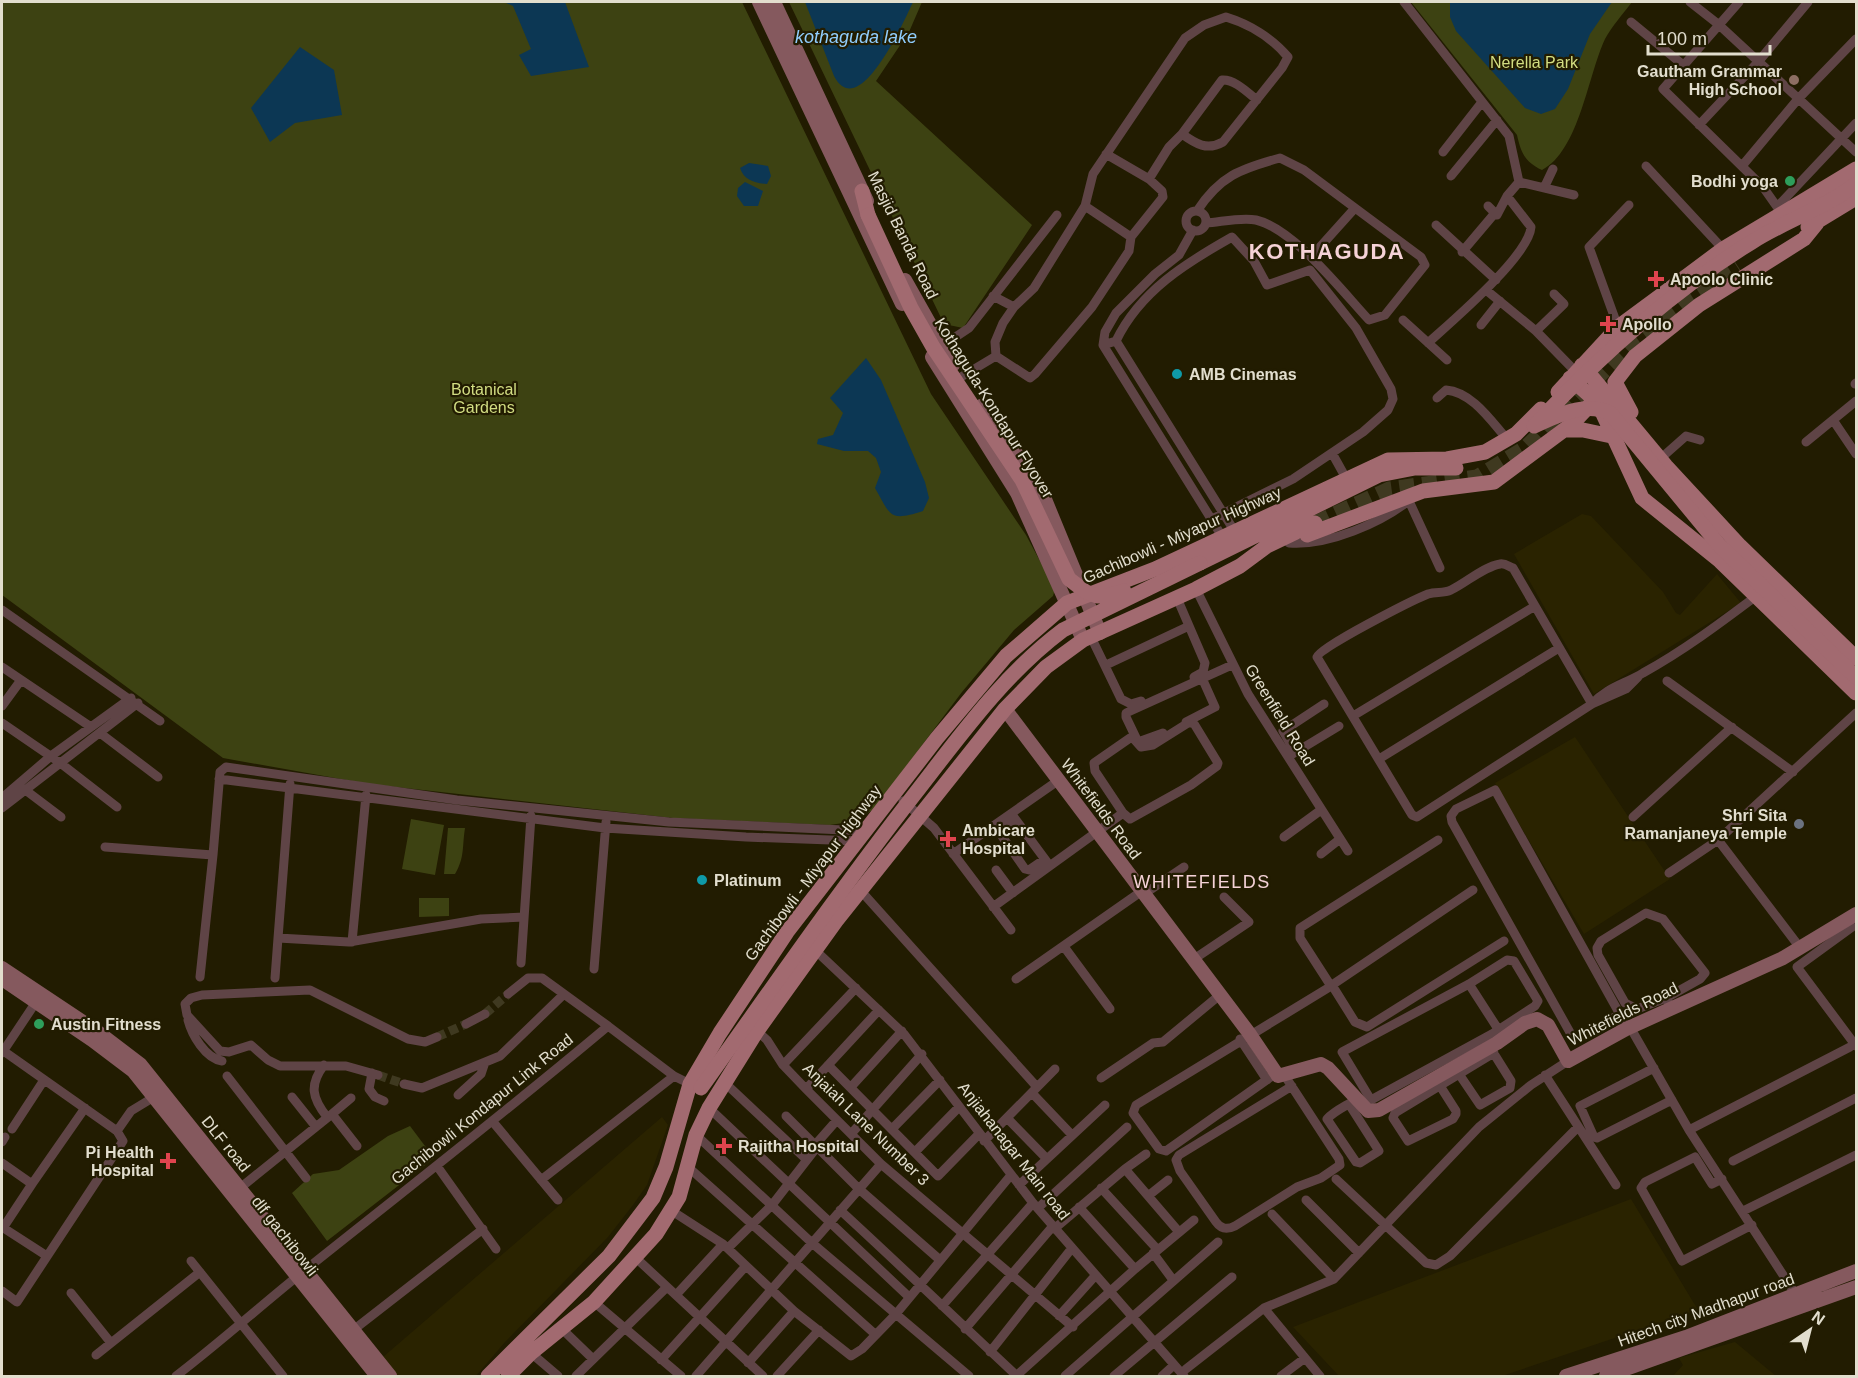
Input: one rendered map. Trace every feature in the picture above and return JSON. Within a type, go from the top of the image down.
[{"type":"main road","name":"Masjid Banda Road","points":[[759,2],[893,288],[934,362],[1017,493],[1067,603],[1092,637]]},
{"type":"main road","name":"Masjid Banda Road","points":[[774,2],[902,276],[961,377],[1032,474],[1084,598],[1092,637]]},
{"type":"main road","name":"Gachibowli - Miyapur Highway","points":[[695,1086],[720,1033],[787,932],[894,794],[1006,656],[1067,603],[1084,598],[1229,535],[1388,460],[1467,457],[1485,452],[1507,439],[1531,420],[1618,327],[1780,210],[1857,169]]},
{"type":"main road","name":"Kothaguda-Kondapur Flyover","points":[[609,1256],[652,1198],[666,1167],[683,1114],[695,1086],[952,744],[996,692],[1044,644],[1063,630],[1379,475],[1415,468],[1446,469],[1485,461],[1503,453],[1534,426],[1603,355],[1679,293],[1751,242],[1857,184]]},
{"type":"main road","name":"Kothaguda-Kondapur Flyover","points":[[862,191],[868,215],[911,308],[933,347],[1022,480],[1070,579],[1086,592],[1107,596],[1200,563]]},
{"type":"main road","points":[[1739,268],[1857,198]]},
{"type":"main road","points":[[1644,439],[1617,388],[1615,381],[1618,376],[1635,356],[1699,305],[1804,239],[1817,223]]},
{"type":"main road","points":[[1576,372],[1644,439],[1740,546],[1857,658]]},
{"type":"main road","points":[[1267,546],[1276,549],[1334,523],[1423,491],[1494,482],[1565,430],[1600,396]]},
{"type":"main road","points":[[1600,396],[1635,488],[1642,498],[1720,561],[1857,693]]},
{"type":"main road","name":"Kothaguda-Kondapur Flyover","points":[[1534,426],[1586,408],[1596,408],[1611,414],[1719,545],[1857,677]]},
{"type":"main road","points":[[1565,430],[1583,430],[1616,437]]},
{"type":"main road","points":[[510,1376],[531,1353],[594,1302],[610,1286],[631,1264],[672,1211],[696,1136],[709,1108],[757,1031],[814,950],[1005,709],[1046,667],[1092,637],[1196,589],[1240,566],[1267,546],[1315,523]]},
{"type":"main road","name":"Whitefields Road","points":[[1005,709],[1221,994],[1245,1036],[1281,1080]]},
{"type":"main road","name":"Whitefields Road","points":[[1352,1102],[1372,1112],[1437,1081],[1498,1038],[1524,1023],[1537,1019],[1545,1022],[1568,1060],[1628,1028],[1669,1002],[1783,958],[1855,919]]},
{"type":"main road","name":"DLF road","points":[[2,968],[98,1032],[140,1064],[240,1188],[300,1274],[390,1377]]},
{"type":"main road","name":"dlf gachibowli","points":[[2,980],[118,1059],[154,1097],[300,1274],[377,1377]]},
{"type":"main road","points":[[1281,1080],[1321,1064],[1328,1068],[1352,1102]]},
{"type":"main road","points":[[488,1377],[609,1256],[631,1264]]},
{"type":"main road","name":"Hitech city Madhapur road","points":[[1566,1377],[1581,1374],[1686,1337],[1857,1271]]},
{"type":"main road","points":[[594,1272],[610,1286]]},
{"type":"main road","points":[[1606,1377],[1857,1287]]},
{"type":"street","points":[[1404,2],[1509,135],[1519,182]]},
{"type":"street","points":[[1690,2],[1718,24],[1857,152]]},
{"type":"street","points":[[1739,2],[1682,64],[1663,89],[1742,166],[1780,210],[1857,123]]},
{"type":"street","points":[[1699,125],[1758,62],[1808,2]]},
{"type":"street","points":[[996,356],[995,342],[1003,323],[1014,307],[1034,288],[1085,206],[1093,174],[1180,44],[1204,25],[1226,17],[1245,23],[1280,48],[1288,57],[1223,142],[1213,148],[1206,147],[1182,134]]},
{"type":"street","points":[[1631,22],[1682,64]]},
{"type":"street","points":[[1742,166],[1798,99],[1857,39]]},
{"type":"street","points":[[1149,178],[1169,147],[1182,134],[1222,80],[1237,85],[1257,100]]},
{"type":"street","points":[[1443,152],[1482,102]]},
{"type":"street","points":[[1450,176],[1497,120]]},
{"type":"street","points":[[996,356],[1023,375],[1030,378],[1035,374],[1092,307],[1129,251],[1131,237],[1162,197],[1162,190],[1149,178],[1106,154]]},
{"type":"street","points":[[1193,230],[1188,226],[1187,217],[1197,211],[1211,190],[1224,178],[1280,158],[1304,170],[1421,257],[1425,265],[1385,315],[1369,320],[1301,247],[1271,227],[1255,220],[1206,223]]},
{"type":"street","points":[[1646,166],[1723,249]]},
{"type":"street","points":[[1544,188],[1552,169]]},
{"type":"street","points":[[1519,182],[1574,195]]},
{"type":"street","points":[[1462,252],[1492,210],[1497,215],[1507,196],[1519,182]]},
{"type":"street","points":[[1428,343],[1496,280],[1532,230],[1507,196]]},
{"type":"street","points":[[1618,327],[1589,248],[1629,205]]},
{"type":"street","points":[[1085,206],[1131,237]]},
{"type":"street","points":[[1311,257],[1355,208]]},
{"type":"street","points":[[1197,211],[1205,216],[1206,223],[1202,228],[1193,230],[1179,255],[1155,274],[1116,314],[1105,332],[1103,345],[1212,519],[1229,535]]},
{"type":"street","points":[[942,346],[969,328],[1057,215]]},
{"type":"street","points":[[1436,225],[1462,252],[1496,280]]},
{"type":"street","points":[[1103,345],[1116,341],[1125,323],[1177,268],[1232,237],[1254,261],[1267,285],[1310,270],[1356,328],[1391,389],[1393,399],[1388,410],[1332,453],[1293,479],[1212,519]]},
{"type":"street","points":[[1486,290],[1536,331],[1576,372]]},
{"type":"street","points":[[1536,331],[1564,304],[1554,294]]},
{"type":"street","points":[[993,296],[1014,307]]},
{"type":"street","points":[[1481,325],[1500,302]]},
{"type":"street","points":[[1403,320],[1447,360]]},
{"type":"street","points":[[1116,341],[1225,513],[1229,535]]},
{"type":"street","points":[[961,377],[996,356]]},
{"type":"street","points":[[1437,398],[1444,391],[1458,392],[1475,404],[1507,439]]},
{"type":"street","points":[[1806,442],[1857,401]]},
{"type":"street","points":[[1833,420],[1857,454]]},
{"type":"street","points":[[1660,459],[1686,436],[1700,440]]},
{"type":"street","points":[[1332,453],[1347,480]]},
{"type":"street","points":[[1289,543],[1303,544],[1369,526],[1423,491]]},
{"type":"street","points":[[1409,501],[1440,568]]},
{"type":"street","points":[[1592,704],[1513,568],[1499,564],[1449,592],[1430,593],[1318,652],[1317,657],[1412,815],[1417,817],[1592,704],[1601,693],[1641,675],[1696,640],[1755,597]]},
{"type":"street","name":"Greenfield Road","points":[[1196,589],[1232,665],[1291,752],[1321,810],[1348,851]]},
{"type":"street","points":[[1092,637],[1121,699],[1131,704],[1198,675],[1203,672],[1205,663],[1177,598]]},
{"type":"street","points":[[1353,716],[1535,606]]},
{"type":"street","points":[[2,610],[160,721]]},
{"type":"street","points":[[1106,665],[1189,626]]},
{"type":"street","points":[[1379,759],[1559,648]]},
{"type":"street","points":[[1202,678],[1214,708],[1145,741],[1138,742],[1126,717],[1128,711],[1202,678],[1232,665]]},
{"type":"street","points":[[2,667],[95,730],[158,777]]},
{"type":"street","points":[[2,706],[21,680]]},
{"type":"street","points":[[1667,681],[1793,772]]},
{"type":"street","points":[[2,808],[95,730],[134,701]]},
{"type":"street","points":[[1324,704],[1284,729],[1291,752],[1339,726]]},
{"type":"street","points":[[1669,873],[1718,840],[1857,713]]},
{"type":"street","points":[[1193,722],[1218,763],[1217,766],[1191,785],[1134,819],[1130,819],[1123,813],[1095,771],[1095,763],[1130,738],[1134,738],[1141,747],[1150,746],[1193,722]]},
{"type":"street","points":[[2,723],[51,756],[117,807]]},
{"type":"street","points":[[1633,817],[1732,727]]},
{"type":"street","points":[[2,798],[51,756],[95,730]]},
{"type":"street","points":[[200,977],[219,779],[221,769],[226,767],[531,807],[673,822],[862,836]]},
{"type":"street","points":[[275,978],[291,776]]},
{"type":"street","points":[[219,779],[605,828],[725,836],[862,836]]},
{"type":"street","points":[[953,854],[1013,816],[1059,780]]},
{"type":"street","points":[[352,942],[367,787]]},
{"type":"street","points":[[24,789],[62,817]]},
{"type":"street","points":[[1619,1014],[1588,1034],[1572,1036],[1452,822],[1451,816],[1456,809],[1495,790],[1619,1014],[1654,1068],[1689,1130],[1796,1295]]},
{"type":"street","points":[[894,794],[921,815],[1011,930]]},
{"type":"street","points":[[520,963],[531,807]]},
{"type":"street","points":[[1284,837],[1321,810]]},
{"type":"street","points":[[1013,816],[999,832],[1025,869],[1029,870],[1047,862],[1123,813]]},
{"type":"street","points":[[594,969],[606,815]]},
{"type":"street","points":[[1013,816],[1047,862]]},
{"type":"street","points":[[993,827],[1029,877]]},
{"type":"street","points":[[1321,854],[1340,839]]},
{"type":"street","points":[[1438,840],[1300,928],[1300,938],[1355,1022],[1367,1027],[1504,941]]},
{"type":"street","points":[[1718,840],[1801,949]]},
{"type":"street","points":[[105,847],[213,855]]},
{"type":"street","points":[[993,907],[1047,862]]},
{"type":"street","points":[[1016,980],[1143,892],[1184,867]]},
{"type":"street","points":[[996,870],[1012,889]]},
{"type":"street","points":[[1281,1080],[1166,1151],[1159,1149],[1133,1113],[1136,1105],[1245,1036],[1332,986],[1473,890]]},
{"type":"street","points":[[861,891],[1072,1135]]},
{"type":"street","points":[[1194,959],[1250,922],[1224,897]]},
{"type":"street","points":[[1646,913],[1663,919],[1705,973],[1669,1002],[1636,1009],[1625,1003],[1598,955],[1597,948],[1600,941],[1646,913]]},
{"type":"street","points":[[278,938],[352,942],[481,919],[524,917]]},
{"type":"street","points":[[1855,919],[1797,967],[1857,1056]]},
{"type":"street","points":[[1065,948],[1110,1009]]},
{"type":"street","name":"Anjiahanagar Main road","points":[[814,950],[902,1031],[922,1054],[959,1107],[1035,1205],[1108,1293],[1174,1365],[1185,1373]]},
{"type":"street","points":[[1783,958],[1853,1047]]},
{"type":"street","points":[[1437,1081],[1455,1111],[1455,1117],[1408,1141],[1393,1115],[1437,1081],[1459,1074],[1535,1006],[1538,1001],[1514,961],[1507,960],[1469,984],[1342,1054],[1373,1101],[1498,1038]]},
{"type":"street","points":[[508,994],[521,982],[535,977],[548,981],[674,1076],[695,1086]]},
{"type":"street","points":[[1459,1074],[1478,1104],[1490,1100],[1511,1085],[1498,1038],[1469,984]]},
{"type":"street","points":[[783,1065],[856,988]]},
{"type":"street","points":[[222,1061],[211,1057],[197,1040],[185,1004],[196,996],[304,989],[408,1039],[425,1042],[437,1037]]},
{"type":"street","points":[[404,1084],[422,1088],[500,1056],[564,994]]},
{"type":"street","points":[[1101,1078],[1153,1043],[1163,1042],[1221,994]]},
{"type":"street","points":[[2,1291],[17,1302],[123,1141],[117,1131],[2,1051],[36,1002]]},
{"type":"street","points":[[806,1089],[879,1010]]},
{"type":"street","points":[[187,1014],[220,1051],[229,1052],[251,1045],[268,1060],[280,1066],[352,1066],[375,1074],[370,1092],[384,1101]]},
{"type":"street","points":[[466,1024],[485,1014]]},
{"type":"street","name":"Gachibowli Kondapur Link Road","points":[[176,1377],[242,1325],[300,1274],[493,1122],[608,1026]]},
{"type":"street","name":"Anjaiah Lane Number 3","points":[[757,1031],[768,1040],[783,1065],[881,1164],[1073,1327]]},
{"type":"street","points":[[851,1087],[902,1031]]},
{"type":"street","points":[[1689,1130],[1853,1047]]},
{"type":"street","points":[[851,1134],[922,1054]]},
{"type":"street","points":[[1185,1373],[1264,1308],[1334,1279],[1479,1128],[1545,1075],[1568,1060]]},
{"type":"street","points":[[458,1095],[481,1074],[485,1062]]},
{"type":"street","points":[[324,1065],[312,1089],[317,1103],[357,1146]]},
{"type":"street","points":[[828,1065],[938,1176],[1006,1118],[1055,1069]]},
{"type":"street","points":[[1654,1068],[1580,1106],[1594,1137],[1597,1138],[1671,1100]]},
{"type":"street","points":[[1545,1075],[1616,1185]]},
{"type":"street","points":[[227,1076],[306,1178]]},
{"type":"street","points":[[541,1180],[674,1076]]},
{"type":"street","points":[[12,1129],[44,1080]]},
{"type":"street","points":[[892,1129],[940,1080]]},
{"type":"street","points":[[1281,1080],[1340,1159],[1340,1165],[1321,1178],[1298,1187],[1235,1226],[1229,1229],[1223,1228],[1216,1222],[1180,1171],[1176,1160],[1179,1155],[1281,1080]]},
{"type":"street","points":[[724,1082],[807,1160]]},
{"type":"street","points":[[117,1131],[131,1111],[154,1097]]},
{"type":"street","points":[[292,1097],[316,1127]]},
{"type":"street","points":[[240,1188],[351,1098]]},
{"type":"street","points":[[1733,1161],[1857,1098]]},
{"type":"street","points":[[1352,1102],[1379,1151],[1360,1163],[1356,1162],[1328,1121],[1328,1117],[1352,1102]]},
{"type":"street","points":[[1019,1185],[1105,1105]]},
{"type":"street","points":[[915,1152],[959,1107]]},
{"type":"street","points":[[47,1256],[2,1228],[85,1108]]},
{"type":"street","points":[[709,1108],[829,1224],[909,1297]]},
{"type":"street","points":[[786,1116],[859,1189],[940,1260]]},
{"type":"street","points":[[1006,1118],[1047,1159]]},
{"type":"street","points":[[676,1295],[772,1205],[837,1120]]},
{"type":"street","points":[[493,1122],[558,1200]]},
{"type":"street","points":[[942,1306],[1035,1205],[1127,1127]]},
{"type":"street","points":[[1336,1179],[1426,1263],[1436,1266],[1450,1256],[1578,1127]]},
{"type":"street","points":[[696,1136],[812,1243],[967,1376]]},
{"type":"street","points":[[965,1329],[1054,1227],[1125,1168],[1146,1154]]},
{"type":"street","points":[[1743,1211],[1857,1155]]},
{"type":"street","points":[[1722,1179],[1712,1184],[1695,1157],[1645,1182],[1641,1188],[1682,1261],[1752,1225]]},
{"type":"street","points":[[2,1162],[32,1184]]},
{"type":"street","points":[[696,1377],[770,1289],[881,1164]]},
{"type":"street","points":[[438,1166],[496,1249]]},
{"type":"street","points":[[687,1166],[796,1261],[876,1335]]},
{"type":"street","points":[[1125,1168],[1179,1232]]},
{"type":"street","points":[[672,1211],[726,1246],[745,1267],[794,1311],[851,1356],[896,1314],[1011,1174]]},
{"type":"street","points":[[1148,1196],[1168,1180]]},
{"type":"street","points":[[1101,1188],[1155,1251],[1173,1280]]},
{"type":"street","points":[[1306,1200],[1359,1253]]},
{"type":"street","points":[[1079,1207],[1135,1269]]},
{"type":"street","points":[[840,1210],[1017,1376],[1155,1251],[1194,1220]]},
{"type":"street","points":[[1272,1214],[1334,1279]]},
{"type":"street","points":[[352,1331],[483,1228]]},
{"type":"street","points":[[1065,1377],[1130,1317],[1218,1242]]},
{"type":"street","points":[[990,1352],[1034,1293],[1072,1248]]},
{"type":"street","points":[[191,1261],[283,1376]]},
{"type":"street","points":[[631,1264],[667,1287],[763,1377]]},
{"type":"street","points":[[661,1360],[745,1267]]},
{"type":"street","points":[[96,1355],[200,1272]]},
{"type":"street","points":[[1059,1316],[1095,1276]]},
{"type":"street","points":[[1114,1377],[1232,1276]]},
{"type":"street","points":[[576,1377],[667,1287]]},
{"type":"street","points":[[71,1293],[111,1343]]},
{"type":"street","points":[[594,1302],[681,1377]]},
{"type":"street","points":[[1264,1308],[1320,1377]]},
{"type":"street","points":[[748,1363],[794,1311]]},
{"type":"street","points":[[561,1329],[593,1359]]},
{"type":"street","points":[[777,1377],[819,1330]]},
{"type":"street","points":[[531,1353],[558,1377]]},
{"type":"street","points":[[1281,1377],[1305,1358]]},
{"type":"street","points":[[1161,1377],[1174,1365]]},
{"type":"shaded area","points":[[1582,514],[1591,516],[1663,592],[1676,613],[1680,615],[1717,574],[1741,603],[1594,694],[1514,554]]},
{"type":"shaded area","points":[[1575,737],[1670,879],[1584,934],[1495,783]]},
{"type":"shaded area","points":[[662,1117],[668,1125],[647,1185],[633,1205],[608,1237],[505,1342],[476,1376],[398,1376],[383,1357]]},
{"type":"shaded area","points":[[1631,1199],[1698,1310],[1502,1376],[1339,1376],[1293,1327]]},
{"type":"shaded area","points":[[1735,1342],[1776,1376],[1673,1376],[1683,1365],[1679,1358]]},
{"type":"green space","name":"Botanical Gardens","points":[[2,2],[742,2],[931,394],[1026,535],[1055,589],[1053,596],[1014,630],[962,692],[874,809],[856,821],[830,825],[673,818],[369,784],[223,758],[2,595]]},
{"type":"green space","points":[[789,2],[922,2],[909,32],[876,81],[1032,225],[963,328],[944,324]]},
{"type":"green space","name":"Nerella Park","points":[[1411,2],[1632,2],[1605,39],[1574,130],[1565,147],[1555,160],[1542,170],[1531,164],[1520,147],[1517,135]]},
{"type":"green space","points":[[411,819],[444,825],[435,875],[402,869]]},
{"type":"green space","points":[[448,828],[465,828],[462,857],[455,874],[444,874]]},
{"type":"green space","points":[[419,898],[449,898],[449,916],[419,917]]},
{"type":"green space","points":[[410,1126],[434,1158],[327,1241],[292,1193],[313,1174],[339,1170],[388,1136]]},
{"type":"water","points":[[504,2],[565,2],[589,67],[531,76],[519,55],[531,49],[513,6]]},
{"type":"water","name":"kothaguda lake","points":[[805,2],[913,2],[891,46],[868,78],[856,87],[844,87],[834,76]]},
{"type":"water","points":[[1450,2],[1612,2],[1590,34],[1568,89],[1555,109],[1541,114],[1525,108],[1456,31],[1450,17]]},
{"type":"water","points":[[300,47],[334,70],[342,115],[295,123],[270,142],[251,108]]},
{"type":"water","points":[[749,163],[768,166],[771,176],[767,184],[754,182],[744,175],[740,168]]},
{"type":"water","points":[[745,182],[763,191],[758,206],[744,206],[737,196],[738,188]]},
{"type":"water","points":[[866,358],[881,380],[925,482],[929,498],[923,511],[897,516],[888,510],[875,488],[881,472],[876,458],[868,451],[844,451],[817,444],[818,439],[833,435],[843,413],[830,398]]},
{"type":"tunnel","points":[[1315,523],[1389,489],[1477,477],[1525,448],[1636,340],[1685,303],[1739,268]]},
{"type":"tunnel","points":[[485,1014],[508,994]]},
{"type":"tunnel","points":[[437,1037],[466,1024]]},
{"type":"tunnel","points":[[378,1075],[404,1084]]},
{"type":"place","name":"Gautham Grammar High School","points":[[1794,80]]},
{"type":"place","name":"Bodhi yoga","points":[[1790,181]]},
{"type":"place","name":"Apoolo Clinic","points":[[1656,279]]},
{"type":"place","name":"Apollo","points":[[1608,324]]},
{"type":"place","name":"AMB Cinemas","points":[[1177,374]]},
{"type":"place","name":"Shri Sita Ramanjaneya Temple","points":[[1799,824]]},
{"type":"place","name":"Ambicare Hospital","points":[[948,839]]},
{"type":"place","name":"Platinum","points":[[702,880]]},
{"type":"place","name":"Austin Fitness","points":[[39,1024]]},
{"type":"place","name":"Rajitha Hospital","points":[[724,1146]]},
{"type":"place","name":"Pi Health Hospital","points":[[168,1161]]},
{"type":"district","name":"KOTHAGUDA","points":[[1327,251]]},
{"type":"district","name":"WHITEFIELDS","points":[[1202,882]]}]
